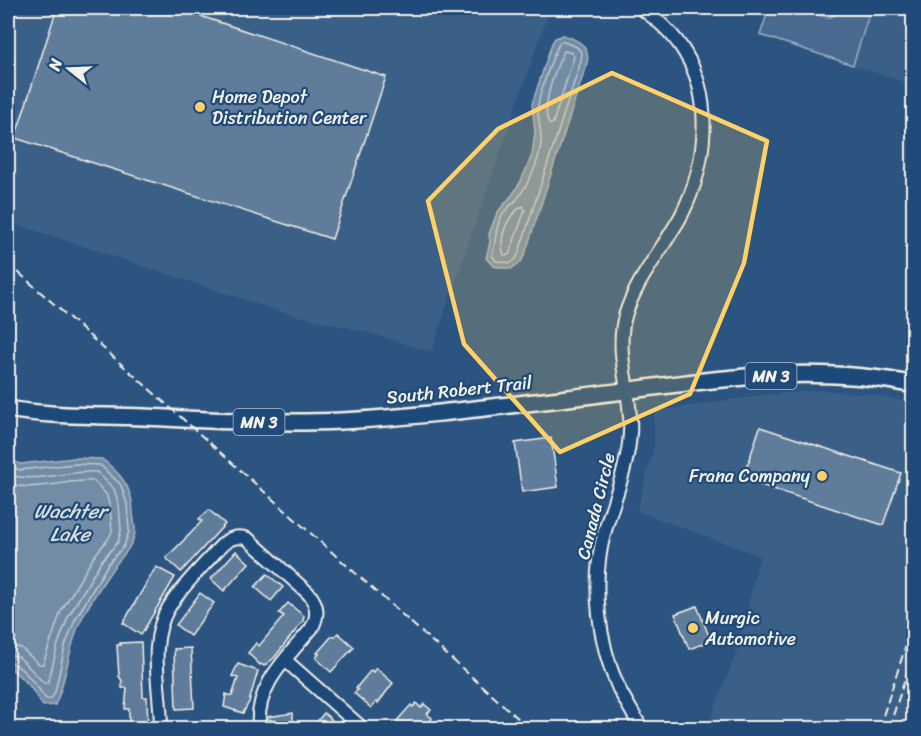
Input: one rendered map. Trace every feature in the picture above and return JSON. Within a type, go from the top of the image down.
[{"type":"main road","name":"South Robert Trail","points":[[8,409],[55,415],[300,422],[453,412],[741,378],[800,374],[857,376],[914,385]]},
{"type":"street","name":"Canada Circle","points":[[641,8],[669,32],[687,55],[702,104],[703,139],[697,173],[688,200],[637,286],[625,316],[621,340],[631,421],[629,445],[600,552],[598,602],[610,663],[619,688],[641,729]]},
{"type":"street","points":[[161,729],[157,656],[160,626],[168,608],[180,592],[227,540],[237,536],[248,539],[312,596],[316,605],[317,615],[311,629],[270,679],[263,694],[259,710],[259,729]]},
{"type":"street","points":[[285,660],[362,729]]},
{"type":"highlighted area","points":[[612,73],[767,141],[744,263],[690,394],[560,452],[464,344],[428,201],[498,129]]},
{"type":"shaded area","points":[[8,8],[550,8],[431,352],[370,333],[282,312],[13,223],[8,219]]},
{"type":"shaded area","points":[[769,8],[801,8],[828,18],[840,13],[844,8],[871,8],[853,65],[760,35]]},
{"type":"shaded area","points":[[871,8],[913,8],[913,85],[853,65]]},
{"type":"shaded area","points":[[820,390],[867,394],[913,403],[913,728],[707,728],[736,654],[760,556],[637,511],[654,446],[654,416],[658,411],[757,396]]},
{"type":"water","points":[[563,35],[582,44],[587,52],[587,63],[525,254],[521,262],[511,269],[493,266],[486,258],[490,242],[489,234],[497,213],[521,181],[532,155],[535,132],[532,104],[552,43],[555,38]]},
{"type":"water","name":"Wachter Lake","points":[[74,458],[102,459],[124,481],[132,502],[135,533],[129,548],[104,581],[80,622],[55,705],[43,706],[29,685],[8,666],[8,459],[20,464]]},
{"type":"building","name":"Home Depot Distribution Center","points":[[57,8],[176,8],[386,77],[332,239],[15,138]]},
{"type":"building","name":"Frana Company","points":[[760,427],[901,473],[883,525],[743,479]]},
{"type":"building","points":[[551,438],[558,487],[522,492],[515,443]]},
{"type":"building","points":[[209,510],[225,524],[181,572],[166,558],[202,521],[199,519]]},
{"type":"building","points":[[236,551],[249,563],[224,591],[211,579]]},
{"type":"building","points":[[156,567],[175,577],[141,635],[123,623]]},
{"type":"building","points":[[267,574],[283,587],[271,601],[255,587]]},
{"type":"building","points":[[200,593],[214,603],[190,636],[176,625]]},
{"type":"building","points":[[288,603],[304,616],[303,621],[274,658],[264,666],[260,665],[248,653],[256,643],[259,646],[284,616],[279,613]]},
{"type":"building","name":"Murgic Automotive","points":[[697,606],[711,641],[689,649],[675,614]]},
{"type":"building","points":[[338,633],[354,647],[331,672],[316,658],[319,654],[317,653],[332,636]]},
{"type":"building","points":[[141,642],[143,697],[147,697],[148,729],[129,729],[129,709],[125,709],[127,688],[122,688],[119,676],[117,645]]},
{"type":"building","points":[[191,648],[194,708],[176,709],[174,649]]},
{"type":"building","points":[[238,664],[258,671],[249,702],[243,713],[224,707],[226,694],[232,696],[238,678],[232,676]]},
{"type":"building","points":[[376,668],[393,683],[378,703],[376,702],[371,708],[354,693],[371,670],[373,672]]},
{"type":"building","points":[[416,703],[421,708],[424,704],[431,710],[427,714],[432,718],[425,729],[393,729],[397,725],[395,723],[411,705],[413,707]]},
{"type":"building","points":[[293,713],[293,729],[276,729],[275,721],[267,719],[267,717]]},
{"type":"building","points":[[324,713],[342,729],[311,729]]},
{"type":"railway","points":[[8,126],[17,129]]},
{"type":"railway","points":[[8,263],[529,728]]},
{"type":"railway","points":[[879,728],[914,621]]},
{"type":"railway","points":[[889,728],[914,651]]},
{"type":"place","name":"Home Depot Distribution Center","points":[[200,107]]},
{"type":"place","name":"Frana Company","points":[[822,476]]},
{"type":"place","name":"Murgic Automotive","points":[[693,628]]}]
